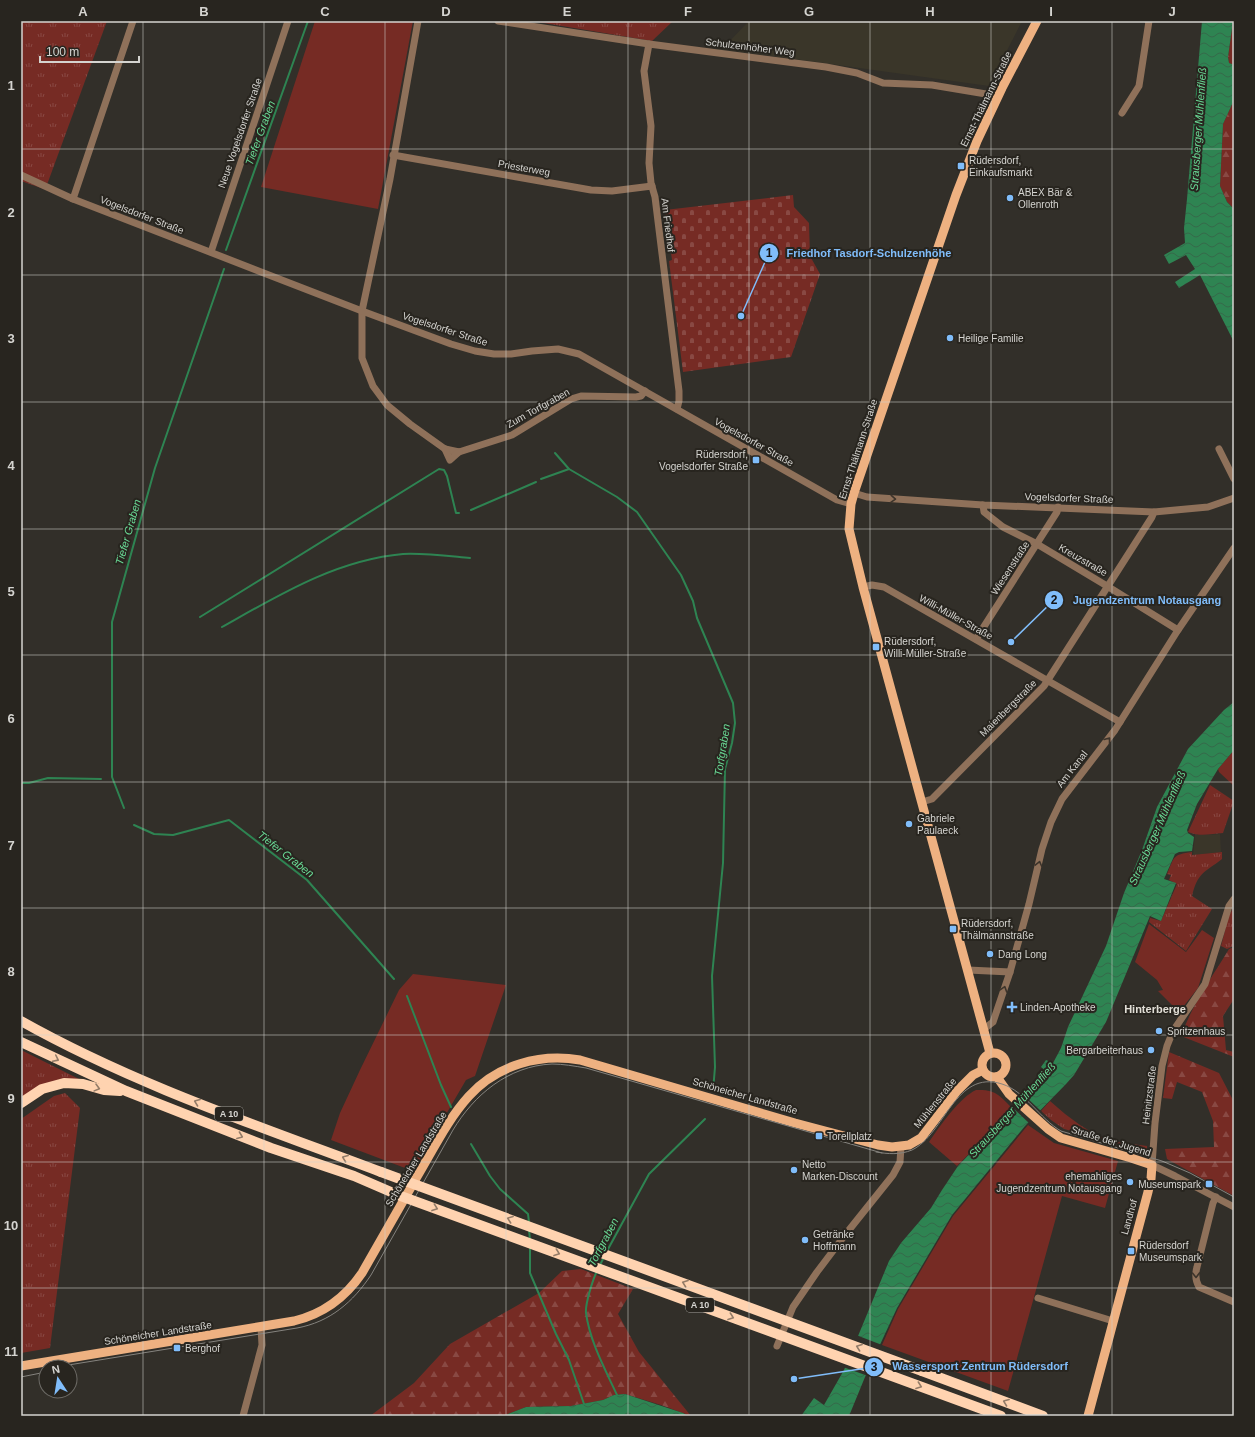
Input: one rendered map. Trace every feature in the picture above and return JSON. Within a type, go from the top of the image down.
[{"type":"highway","name":"A 10","points":[[21,1021],[100,1062],[174,1094],[1043,1416]]},
{"type":"highway","name":"A 10","points":[[21,1042],[126,1091],[271,1148],[354,1176],[398,1195],[1001,1416]]},
{"type":"highway","points":[[21,1103],[42,1089],[64,1083],[84,1084],[104,1090],[126,1091]]},
{"type":"main road","name":"Ernst-Thälmann-Straße","points":[[990,1053],[863,587],[849,529],[851,504],[854,493],[954,199],[977,141],[1037,21]]},
{"type":"main road","points":[[990,1053],[998,1053],[1006,1061],[1004,1072],[997,1077],[989,1076],[982,1067],[984,1056],[990,1053]]},
{"type":"main road","name":"Schöneicher Landstraße","points":[[21,1366],[294,1321],[312,1316],[334,1304],[350,1290],[362,1273],[438,1140],[472,1093],[507,1069],[524,1062],[541,1058],[556,1057],[580,1060],[795,1123],[878,1145],[892,1147],[901,1146]]},
{"type":"main road","name":"Mühlenstraße","points":[[901,1146],[909,1145],[920,1138],[957,1091],[973,1075],[983,1070]]},
{"type":"main road","name":"Straße der Jugend","points":[[997,1077],[1009,1094],[1044,1126],[1061,1138],[1152,1165]]},
{"type":"main road","name":"Landhof","points":[[1088,1416],[1151,1179],[1152,1165]]},
{"type":"street","points":[[73,199],[133,21]]},
{"type":"street","name":"Neue Vogelsdorfer Straße","points":[[211,252],[288,21]]},
{"type":"street","points":[[362,311],[390,179],[393,155],[418,21]]},
{"type":"street","name":"Schulzenhöher Weg","points":[[498,21],[649,44],[826,67],[857,73],[883,83],[932,85],[986,94],[997,99]]},
{"type":"street","points":[[1122,113],[1139,86],[1148,21]]},
{"type":"street","name":"Am Friedhof","points":[[649,44],[644,71],[651,126],[649,163],[655,197],[679,391],[677,409]]},
{"type":"street","name":"Priesterweg","points":[[393,155],[591,190],[612,191],[652,186]]},
{"type":"street","name":"Vogelsdorfer Straße","points":[[21,175],[73,199],[362,311],[475,351],[494,354],[509,354],[558,349],[578,354],[837,500],[851,504]]},
{"type":"street","name":"Zum Torfgraben","points":[[362,311],[362,358],[373,386],[387,405],[410,424],[445,449],[450,460],[459,452],[512,435],[571,399],[581,396],[636,397],[642,396],[645,391]]},
{"type":"street","points":[[1219,449],[1234,479]]},
{"type":"street","name":"Vogelsdorfer Straße","points":[[854,493],[867,497],[983,505],[1154,512],[1208,507],[1234,498]]},
{"type":"street","name":"Kreuzstraße","points":[[983,505],[984,512],[1003,527],[1037,544],[1178,630]]},
{"type":"street","name":"Wiesenstraße","points":[[976,639],[1057,512],[1058,507]]},
{"type":"street","name":"Maienbergstraße","points":[[922,802],[932,799],[1044,686],[1154,512]]},
{"type":"street","name":"Am Kanal","points":[[984,1028],[993,1022],[1010,972],[1029,904],[1042,849],[1051,822],[1062,799],[1120,722],[1178,630],[1234,548]]},
{"type":"street","name":"Willi-Müller-Straße","points":[[863,587],[872,585],[884,587],[1120,722]]},
{"type":"street","name":"Heinitzstraße","points":[[1152,1165],[1162,1066],[1167,1046],[1173,1031],[1206,984],[1229,906],[1234,899]]},
{"type":"street","points":[[968,970],[1010,972]]},
{"type":"street","points":[[777,1346],[793,1307],[845,1235],[893,1175],[900,1162],[901,1146]]},
{"type":"street","name":"Straße der Jugend","points":[[1152,1165],[1234,1207]]},
{"type":"street","points":[[1216,1197],[1213,1203],[1195,1274],[1196,1283],[1199,1287],[1234,1302]]},
{"type":"street","points":[[1038,1298],[1113,1321]]},
{"type":"street","points":[[243,1416],[262,1345],[261,1327]]},
{"type":"shaded area","points":[[749,21],[1022,21],[989,86],[722,49]]},
{"type":"shaded area","points":[[1220,834],[1221,852],[1193,855],[1195,835]]},
{"type":"green space","points":[[21,21],[107,21],[48,182],[44,189],[21,181]]},
{"type":"green space","points":[[315,21],[413,21],[378,209],[261,187]]},
{"type":"green space","points":[[532,21],[673,21],[652,41]]},
{"type":"green space","points":[[1233,21],[1234,65],[1229,63],[1228,57]]},
{"type":"green space","points":[[1234,100],[1234,209],[1227,202],[1220,186],[1223,124]]},
{"type":"green space","points":[[793,195],[794,207],[809,223],[810,256],[820,274],[791,357],[683,372],[669,261],[672,260],[665,210]]},
{"type":"green space","points":[[1234,750],[1234,786],[1219,772],[1218,769]]},
{"type":"green space","points":[[1210,785],[1234,801],[1223,833],[1201,835],[1192,834],[1188,832]]},
{"type":"green space","points":[[1192,852],[1192,855],[1222,852],[1222,859],[1199,877],[1194,888],[1192,896],[1212,909],[1186,951],[1149,922],[1150,918],[1161,921],[1177,884],[1169,880],[1171,875],[1167,874],[1173,860],[1181,854]]},
{"type":"green space","points":[[1234,907],[1234,946],[1227,949],[1221,946],[1229,915]]},
{"type":"green space","points":[[1149,924],[1186,952],[1202,930],[1214,938],[1198,988],[1183,1007],[1174,1007],[1158,991],[1163,990],[1157,980],[1135,962]]},
{"type":"green space","points":[[1234,947],[1234,999],[1223,1016],[1226,1050],[1234,1052],[1234,1057],[1181,1036],[1203,991],[1229,949]]},
{"type":"green space","points":[[413,974],[506,985],[475,1076],[466,1080],[413,1171],[331,1140],[340,1113],[399,990]]},
{"type":"green space","points":[[21,1050],[81,1080],[21,1100]]},
{"type":"green space","points":[[1169,1052],[1219,1073],[1234,1102],[1234,1196],[1167,1159],[1165,1149],[1214,1147],[1213,1121],[1202,1092],[1177,1082],[1172,1099],[1163,1098]]},
{"type":"green space","points":[[976,1090],[983,1090],[997,1094],[1013,1109],[957,1166],[929,1142],[944,1121],[963,1099]]},
{"type":"green space","points":[[65,1093],[80,1108],[50,1348],[21,1353],[21,1119],[54,1096]]},
{"type":"green space","points":[[1050,1101],[1089,1131],[1116,1143],[1147,1146],[1147,1150],[1145,1151],[1064,1129],[1041,1111]]},
{"type":"green space","points":[[1028,1125],[1054,1143],[1118,1161],[1105,1208],[1062,1196],[1008,1391],[882,1345],[898,1309],[953,1216]]},
{"type":"green space","points":[[581,1269],[633,1289],[618,1314],[639,1352],[691,1416],[625,1394],[614,1395],[603,1400],[571,1406],[526,1407],[503,1416],[370,1416],[414,1383],[450,1344],[539,1293],[562,1271]]},
{"type":"water","name":"Strausberger Mühlenfließ","points":[[1202,21],[1233,21],[1228,57],[1229,63],[1234,65],[1234,100],[1223,124],[1220,186],[1227,202],[1234,209],[1234,342],[1200,275],[1179,288],[1175,282],[1195,269],[1186,255],[1169,264],[1164,255],[1185,243],[1184,228]]},
{"type":"water","name":"Strausberger Mühlenfließ","points":[[1234,702],[1234,750],[1218,769],[1197,804],[1187,830],[1188,833],[1194,837],[1192,851],[1179,852],[1175,854],[1164,879],[1176,883],[1161,921],[1150,916],[1106,1022],[1074,1075],[1025,1126],[952,1215],[897,1308],[865,1377],[849,1416],[801,1416],[814,1398],[824,1405],[844,1370],[889,1261],[901,1243],[931,1208],[958,1166],[1035,1090],[1036,1086],[1047,1072],[1041,1067],[1046,1060],[1053,1063],[1106,946],[1124,893],[1142,850],[1157,807],[1188,749],[1224,710]]},
{"type":"water","points":[[625,1394],[688,1416],[503,1416],[526,1407],[571,1406],[603,1400],[614,1395]]},
{"type":"pier","points":[[1025,1096],[1042,1112],[1030,1124],[1013,1108]]},
{"type":"pier","points":[[856,1335],[882,1345],[868,1376],[843,1367]]},
{"type":"waterway","name":"Tiefer Graben","points":[[226,250],[308,21]]},
{"type":"waterway","name":"Tiefer Graben","points":[[124,808],[112,777],[112,622],[155,468],[224,269]]},
{"type":"waterway","name":"Torfgraben","points":[[555,453],[569,469],[617,497],[637,512],[681,575],[693,601],[697,618],[733,703],[735,723],[732,743],[725,769],[723,863],[712,976],[715,1067],[713,1091]]},
{"type":"waterway","points":[[200,617],[439,469],[444,470],[447,476],[456,513],[459,513]]},
{"type":"waterway","points":[[541,479],[569,469]]},
{"type":"waterway","points":[[471,510],[536,482]]},
{"type":"waterway","points":[[222,627],[287,591],[331,571],[354,563],[403,554],[428,554],[470,558]]},
{"type":"waterway","points":[[21,783],[29,783],[48,778],[101,779]]},
{"type":"waterway","name":"Tiefer Graben","points":[[134,825],[154,834],[173,835],[229,820],[307,880],[394,979]]},
{"type":"waterway","name":"Tiefer Graben","points":[[407,996],[451,1107]]},
{"type":"waterway","name":"Torfgraben","points":[[607,1251],[649,1174],[705,1119]]},
{"type":"waterway","points":[[471,1144],[490,1176],[500,1189],[528,1214],[529,1222]]},
{"type":"waterway","points":[[529,1230],[530,1240]]},
{"type":"waterway","points":[[530,1246],[530,1273],[556,1334],[569,1360],[584,1404]]},
{"type":"waterway","name":"Torfgraben","points":[[600,1265],[604,1257]]},
{"type":"waterway","name":"Torfgraben","points":[[597,1271],[591,1285],[586,1313],[594,1345],[617,1395]]},
{"type":"tram line","points":[[78,1363],[297,1328],[309,1325],[330,1316],[348,1302],[371,1275],[461,1117],[482,1094],[494,1085],[521,1070],[536,1066],[556,1064],[586,1068],[882,1153]]},
{"type":"tram line","points":[[876,1152],[894,1154],[912,1150],[923,1142],[933,1131],[962,1094],[973,1086],[986,1082],[1002,1084],[1018,1093],[1046,1120],[1061,1131],[1162,1161],[1190,1173],[1234,1197]]},
{"type":"tram line","points":[[21,1377],[38,1374]]},
{"type":"place","name":"Rüdersdorf, Einkaufsmarkt","points":[[961,166]]},
{"type":"place","name":"ABEX Bär & Ollenroth","points":[[1010,198]]},
{"type":"place","name":"Friedhof Tasdorf-Schulzenhöhe","points":[[741,316]]},
{"type":"place","name":"Heilige Familie","points":[[950,338]]},
{"type":"place","name":"Rüdersdorf, Vogelsdorfer Straße","points":[[756,460]]},
{"type":"place","name":"Jugendzentrum Notausgang","points":[[1011,642]]},
{"type":"place","name":"Rüdersdorf, Willi-Müller-Straße","points":[[876,647]]},
{"type":"place","name":"Gabriele Paulaeck","points":[[909,824]]},
{"type":"place","name":"Rüdersdorf, Thälmannstraße","points":[[953,929]]},
{"type":"place","name":"Dang Long","points":[[990,954]]},
{"type":"place","name":"Linden-Apotheke","points":[[1012,1007]]},
{"type":"place","name":"Spritzenhaus","points":[[1159,1031]]},
{"type":"place","name":"Bergarbeiterhaus","points":[[1151,1050]]},
{"type":"place","name":"Torellplatz","points":[[819,1136]]},
{"type":"place","name":"Netto Marken-Discount","points":[[794,1170]]},
{"type":"place","name":"ehemahliges Jugendzentrum Notausgang","points":[[1130,1182]]},
{"type":"place","name":"Museumspark","points":[[1209,1184]]},
{"type":"place","name":"Getränke Hoffmann","points":[[805,1240]]},
{"type":"place","name":"Rüdersdorf Museumspark","points":[[1131,1251]]},
{"type":"place","name":"Berghof","points":[[177,1348]]},
{"type":"place","name":"Wassersport Zentrum Rüdersdorf","points":[[794,1379]]},
{"type":"district","name":"Hinterberge","points":[[1155,1009]]}]
